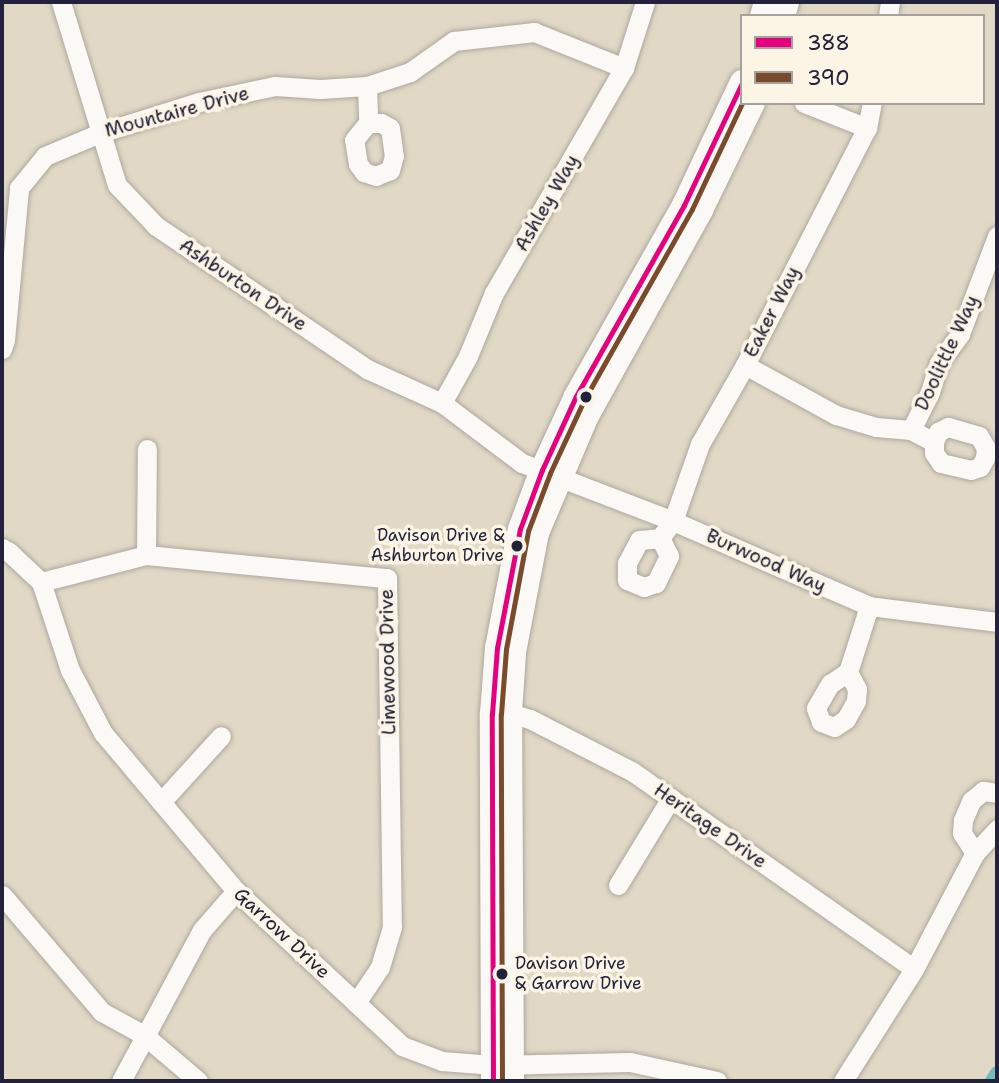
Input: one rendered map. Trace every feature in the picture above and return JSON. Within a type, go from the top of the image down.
[{"type":"main road","points":[[503,1073],[501,714],[524,587],[551,473],[576,396],[684,205],[740,86]]},
{"type":"main road","points":[[551,473],[587,415],[701,209],[752,105]]},
{"type":"street","name":"Ashburton Drive","points":[[61,2],[117,185],[156,226],[366,369],[442,403],[522,463],[551,473]]},
{"type":"street","name":"Ashley Way","points":[[442,403],[468,356],[495,293],[624,68],[645,2]]},
{"type":"street","name":"Mountaire Drive","points":[[2,349],[19,188],[46,156],[100,133],[199,102],[275,86],[320,89],[367,86],[410,72],[454,41],[534,32],[624,68]]},
{"type":"street","points":[[367,86],[368,123]]},
{"type":"street","points":[[809,105],[867,128]]},
{"type":"street","name":"Eaker Way","points":[[660,538],[673,521],[700,444],[745,365],[867,128],[872,105]]},
{"type":"street","name":"Doolittle Way","points":[[911,430],[930,392],[939,363],[960,334],[997,236]]},
{"type":"street","points":[[745,365],[836,415],[876,427],[911,430],[934,442]]},
{"type":"street","points":[[146,555],[147,449]]},
{"type":"street","name":"Burwood Way","points":[[551,473],[673,521],[869,606],[997,622]]},
{"type":"street","name":"Garrow Drive","points":[[2,548],[41,582],[70,670],[103,733],[236,891],[402,1046],[442,1061],[503,1073],[630,1062],[717,1081]]},
{"type":"street","name":"Limewood Drive","points":[[41,582],[146,555],[387,578],[393,927],[380,967],[356,1003]]},
{"type":"street","points":[[848,672],[869,606]]},
{"type":"street","name":"Heritage Drive","points":[[501,714],[530,719],[633,772],[914,969]]},
{"type":"street","points":[[161,802],[221,736]]},
{"type":"street","points":[[975,853],[962,833],[967,810],[971,801],[984,791],[997,793]]},
{"type":"street","points":[[618,885],[671,798]]},
{"type":"street","points":[[843,1081],[914,969],[975,853],[997,829]]},
{"type":"street","points":[[121,1081],[202,930],[236,891]]},
{"type":"street","points":[[2,895],[102,1012],[144,1035],[198,1081]]},
{"type":"waterway","points":[[992,1081],[997,1073]]},
{"type":"transit line","name":"388","points":[[493,1081],[492,714],[497,648],[520,529],[542,470],[576,396],[684,205],[740,87]]},
{"type":"transit line","name":"390","points":[[502,1081],[501,714],[506,649],[528,531],[550,473],[584,400],[692,209],[741,105]]},
{"type":"place","name":"Davison Drive & Ashburton Drive","points":[[517,546]]},
{"type":"place","name":"Davison Drive & Garrow Drive","points":[[502,974]]}]
